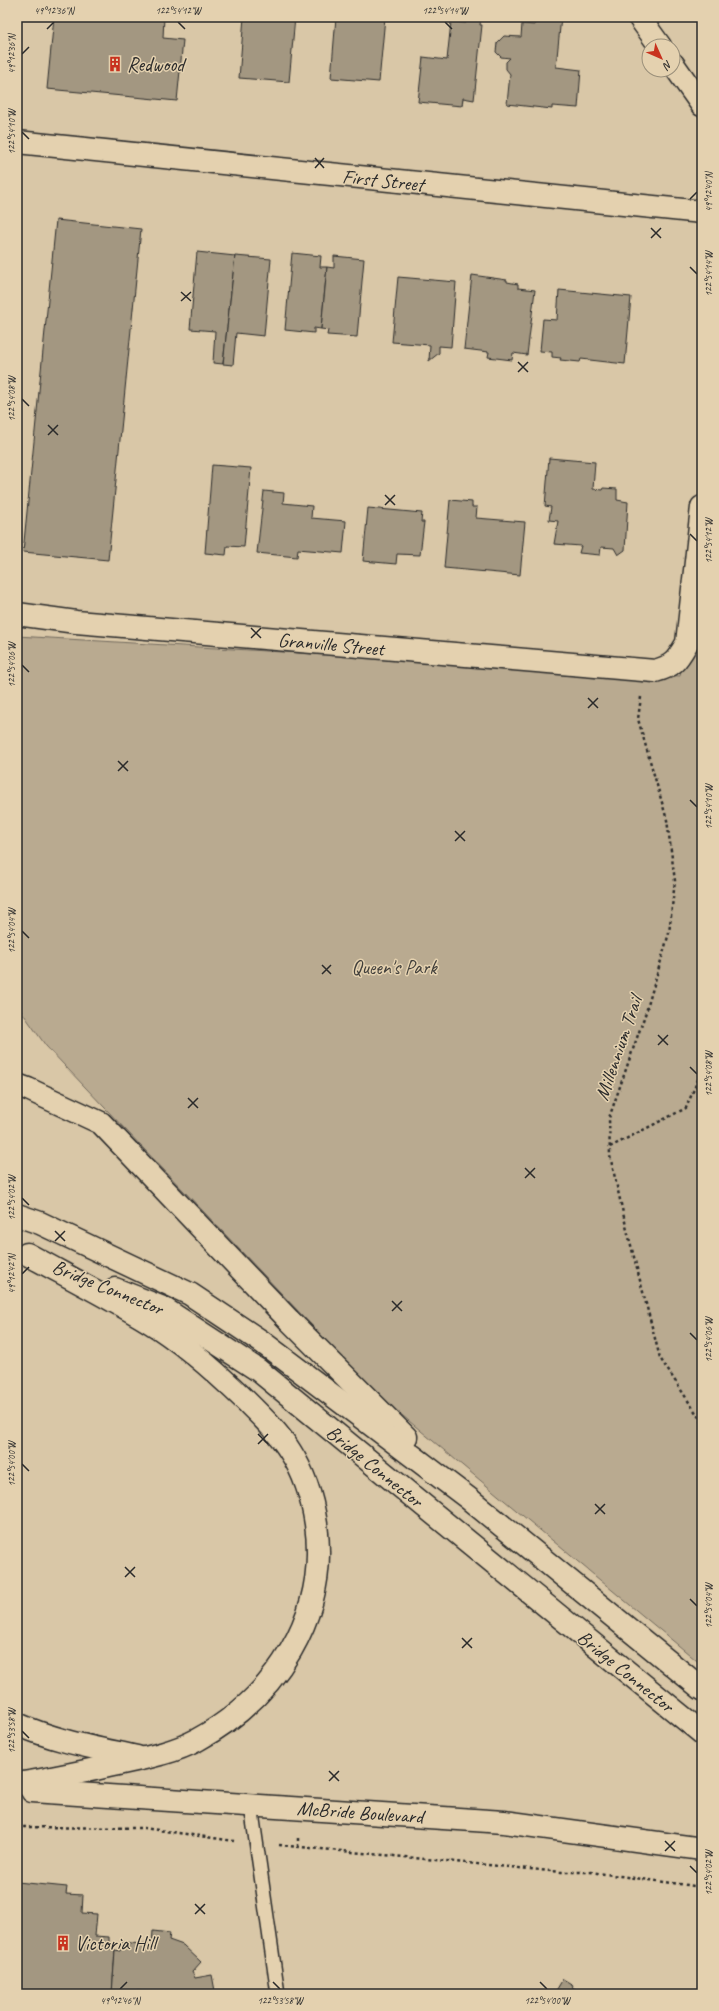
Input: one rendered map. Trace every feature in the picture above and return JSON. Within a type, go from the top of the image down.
[{"type":"main road","points":[[639,17],[654,38]]},
{"type":"main road","points":[[681,75],[702,105]]},
{"type":"main road","name":"First Street","points":[[17,142],[702,212]]},
{"type":"main road","name":"Granville Street","points":[[17,614],[76,622],[655,671],[669,667],[677,659],[687,643],[702,507]]},
{"type":"main road","points":[[17,1086],[28,1089],[101,1123],[289,1320],[468,1498]]},
{"type":"main road","name":"Bridge Connector","points":[[17,1215],[40,1223],[190,1294],[262,1342],[468,1498],[702,1689]]},
{"type":"main road","points":[[17,1784],[49,1780],[168,1752],[196,1740],[220,1725],[260,1692],[279,1668],[308,1617],[315,1587],[318,1561],[317,1534],[313,1505],[306,1479],[290,1451],[268,1423],[218,1375],[149,1321],[22,1253]]},
{"type":"main road","name":"Bridge Connector","points":[[22,1253],[163,1308],[258,1370],[702,1733]]},
{"type":"main road","points":[[17,1724],[37,1733],[70,1742],[142,1758]]},
{"type":"main road","name":"McBride Boulevard","points":[[17,1790],[504,1822],[702,1849]]},
{"type":"lane","points":[[251,1806],[278,1994]]},
{"type":"path","name":"Millennium Trail","points":[[644,671],[638,719],[667,820],[675,881],[669,933],[646,1012],[609,1118],[610,1156],[626,1226],[660,1358],[702,1422]]},
{"type":"path","points":[[610,1147],[686,1108],[702,1070]]},
{"type":"path","points":[[17,1827],[144,1828],[232,1841]]},
{"type":"path","points":[[277,1845],[561,1872],[590,1872],[702,1887]]},
{"type":"green space","name":"Queen's Park","points":[[702,537],[702,1665],[379,1396],[46,1046],[17,1005],[17,636],[680,676]]},
{"type":"building","name":"Redwood","points":[[54,17],[164,17],[163,38],[183,40],[177,101],[47,89]]},
{"type":"building","points":[[244,17],[295,17],[289,82],[239,78]]},
{"type":"building","points":[[336,17],[385,17],[379,82],[331,78]]},
{"type":"building","points":[[466,17],[481,17],[480,25],[482,25],[474,100],[463,98],[462,106],[418,102],[423,57],[447,60],[451,22],[466,23]]},
{"type":"building","points":[[535,17],[561,17],[556,67],[581,70],[578,108],[552,106],[552,109],[507,104],[510,74],[506,69],[506,62],[510,58],[501,57],[496,52],[497,43],[504,36],[521,37],[522,24],[535,25]]},
{"type":"building","points":[[56,220],[141,229],[108,560],[23,552]]},
{"type":"building","points":[[197,252],[235,256],[223,364],[213,363],[215,331],[190,329]]},
{"type":"building","points":[[292,253],[321,256],[320,267],[327,267],[321,329],[314,328],[314,333],[285,330]]},
{"type":"building","points":[[235,256],[271,259],[264,336],[236,333],[233,365],[223,364]]},
{"type":"building","points":[[334,256],[364,259],[357,337],[327,335],[328,330],[321,329],[327,267],[334,268]]},
{"type":"building","points":[[472,275],[507,280],[507,282],[518,284],[518,288],[535,290],[527,355],[513,353],[512,360],[488,357],[489,352],[464,349]]},
{"type":"building","points":[[398,277],[456,282],[451,347],[439,346],[439,353],[429,361],[430,345],[392,342]]},
{"type":"building","points":[[559,290],[631,297],[625,364],[581,359],[580,362],[560,360],[561,358],[552,357],[552,352],[540,351],[543,319],[557,320]]},
{"type":"building","points":[[549,458],[595,462],[593,489],[617,489],[617,500],[628,502],[625,550],[618,555],[614,548],[601,547],[600,555],[579,553],[581,546],[554,544],[558,521],[549,520],[551,507],[545,506]]},
{"type":"building","points":[[212,465],[251,468],[244,547],[227,546],[226,555],[205,553]]},
{"type":"building","points":[[264,491],[284,493],[283,503],[312,506],[311,518],[346,521],[343,553],[298,549],[297,557],[257,553]]},
{"type":"building","points":[[450,500],[472,502],[472,507],[477,507],[476,518],[525,522],[520,575],[444,568]]},
{"type":"building","points":[[368,508],[422,513],[421,522],[424,522],[420,555],[397,554],[396,564],[363,561]]},
{"type":"building","name":"Victoria Hill","points":[[17,1882],[67,1887],[66,1894],[83,1895],[82,1913],[97,1914],[95,1936],[109,1937],[109,1948],[115,1950],[112,1994],[17,1994]]},
{"type":"building","points":[[153,1931],[170,1933],[169,1940],[183,1945],[201,1962],[192,1972],[195,1978],[212,1975],[215,1991],[198,1994],[149,1994],[147,1992],[137,1991],[137,1994],[112,1994],[115,1950],[120,1951],[121,1942],[152,1945]]},
{"type":"building","points":[[563,1979],[573,1985],[572,1987],[583,1994],[554,1994]]},
{"type":"place","name":"Redwood","points":[[115,64]]},
{"type":"place","name":"Victoria Hill","points":[[63,1943]]}]
